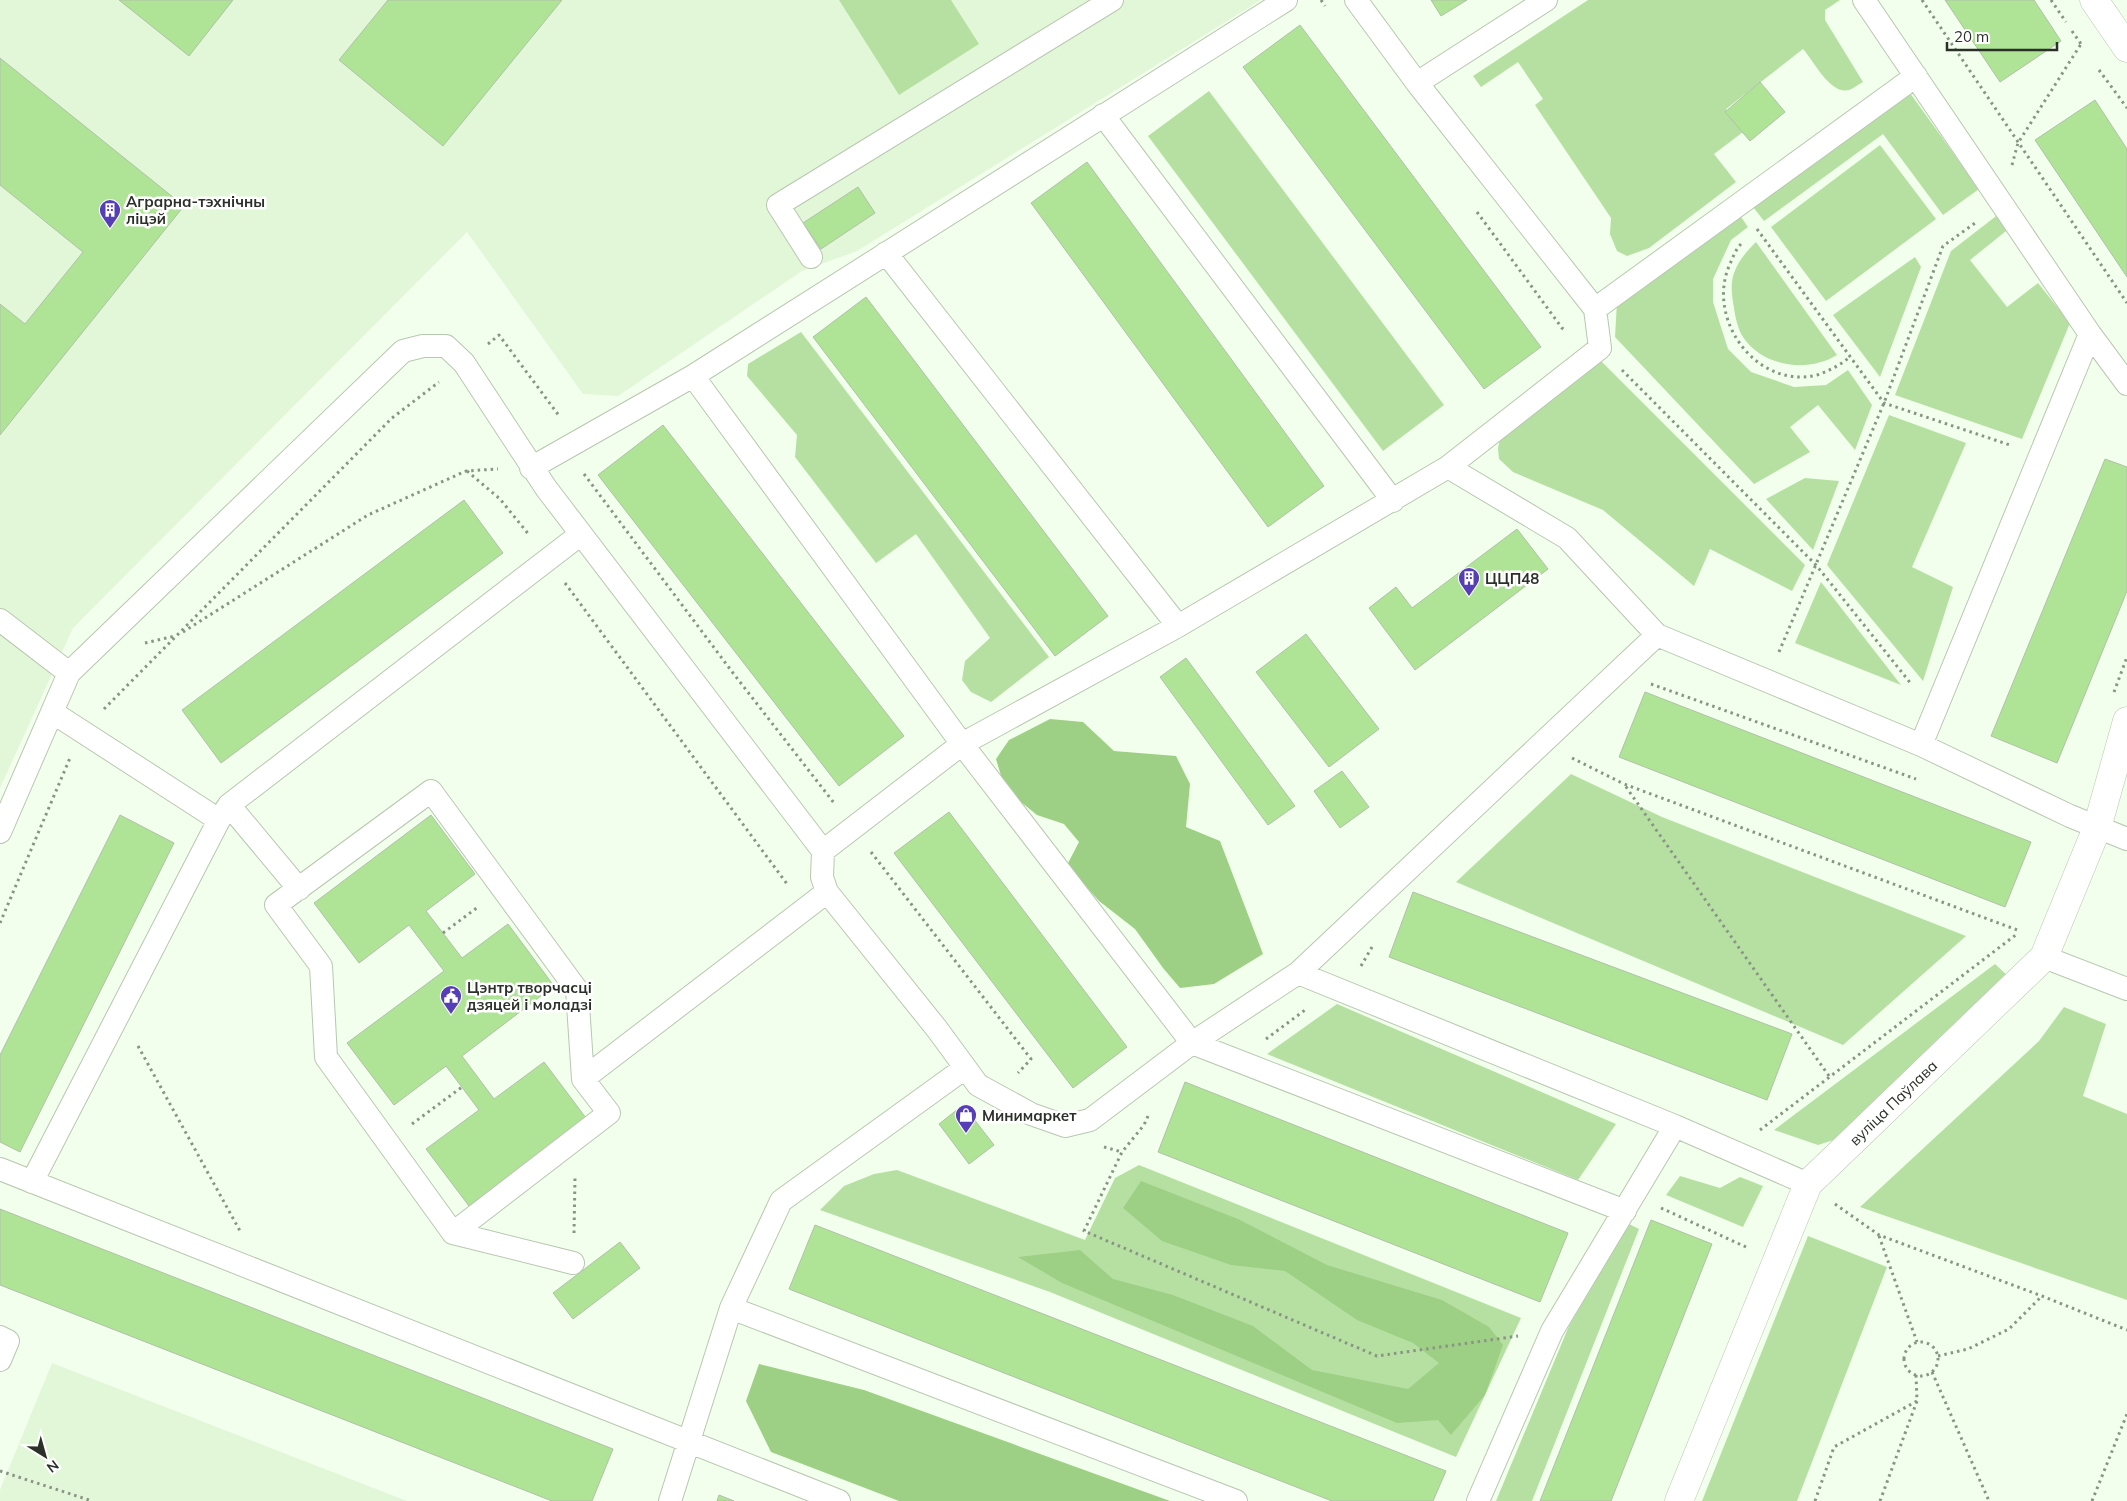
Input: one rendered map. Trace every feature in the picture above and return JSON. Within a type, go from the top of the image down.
[{"type":"street","points":[[2094,0],[2127,48]]},
{"type":"street","name":"вуліца Паўлава","points":[[1679,1501],[1808,1184],[2044,957],[2097,828],[2127,721]]},
{"type":"lane","points":[[811,257],[778,205],[1112,0]]},
{"type":"lane","points":[[531,468],[693,376],[1286,0]]},
{"type":"lane","points":[[823,851],[962,744],[1178,626],[1448,467],[1600,348],[1595,309],[1417,83],[1356,0]]},
{"type":"lane","points":[[1417,83],[1546,0]]},
{"type":"lane","points":[[1864,0],[2090,334],[2127,384]]},
{"type":"lane","points":[[1595,309],[1916,76]]},
{"type":"lane","points":[[1103,115],[1393,501]]},
{"type":"lane","points":[[886,253],[1178,626]]},
{"type":"lane","points":[[1921,745],[2090,334]]},
{"type":"lane","points":[[0,832],[69,673],[403,351],[422,346],[446,346],[464,362],[531,468],[823,851],[822,877],[827,892],[937,1029],[978,1085],[1031,1114],[1065,1126],[1090,1120],[1192,1043],[1298,973],[1657,635]]},
{"type":"lane","points":[[693,376],[962,744],[1192,1043],[1630,1203]]},
{"type":"lane","points":[[1448,467],[1567,538],[1657,635],[1921,745],[2097,828],[2127,839]]},
{"type":"lane","points":[[32,1182],[224,812],[581,534]]},
{"type":"lane","points":[[0,620],[69,673]]},
{"type":"lane","points":[[52,712],[82,732],[224,812],[299,889]]},
{"type":"lane","points":[[453,1233],[609,1113],[583,1079],[577,990],[431,791],[276,905],[321,966],[326,1057],[453,1233],[574,1263]]},
{"type":"lane","points":[[583,1079],[827,892]]},
{"type":"lane","points":[[2044,957],[2127,988]]},
{"type":"lane","points":[[1298,973],[1675,1126],[1808,1184]]},
{"type":"lane","points":[[670,1501],[731,1308],[781,1201],[965,1068]]},
{"type":"lane","points":[[1478,1501],[1552,1331],[1675,1126]]},
{"type":"lane","points":[[0,1169],[839,1501]]},
{"type":"lane","points":[[731,1308],[1236,1501]]},
{"type":"lane","points":[[0,1337],[8,1340],[0,1360]]},
{"type":"path","points":[[1922,0],[2127,304]]},
{"type":"path","points":[[1768,681],[1884,403],[1943,246],[2002,203],[2018,143],[2081,44]]},
{"type":"path","points":[[1750,234],[1756,228],[1884,403],[2040,456]]},
{"type":"path","points":[[1744,240],[1738,246],[1728,268],[1724,284],[1723,305],[1729,327],[1740,345],[1755,362],[1776,372],[1794,376],[1815,375],[1838,367],[1850,357]]},
{"type":"path","points":[[0,923],[82,732],[392,418],[499,335],[577,441]]},
{"type":"path","points":[[1600,348],[1816,565],[1934,713]]},
{"type":"path","points":[[578,467],[733,673],[1031,1059],[998,1096]]},
{"type":"path","points":[[140,645],[177,635],[368,514],[466,471],[531,468]]},
{"type":"path","points":[[466,471],[500,499],[548,559],[791,889]]},
{"type":"path","points":[[2112,698],[2127,657]]},
{"type":"path","points":[[1650,684],[1922,781]]},
{"type":"path","points":[[1830,1076],[1624,784],[2020,931]]},
{"type":"path","points":[[442,933],[503,889]]},
{"type":"path","points":[[1756,1133],[2020,931],[2024,922]]},
{"type":"path","points":[[1237,1061],[1334,988]]},
{"type":"path","points":[[119,1013],[264,1274]]},
{"type":"path","points":[[1168,1061],[1144,1124],[1122,1152],[1084,1231],[1377,1356],[1552,1331]]},
{"type":"path","points":[[388,1143],[462,1087]]},
{"type":"path","points":[[574,1263],[576,1139]]},
{"type":"path","points":[[1808,1184],[1879,1236],[2042,1296],[2127,1330]]},
{"type":"path","points":[[1630,1203],[1749,1248]]},
{"type":"path","points":[[1879,1236],[1917,1342]]},
{"type":"path","points":[[1938,1356],[1968,1349],[2009,1329],[2042,1296]]},
{"type":"path","points":[[1917,1342],[1926,1343],[1934,1347],[1938,1356],[1938,1364],[1932,1372],[1925,1376],[1916,1376],[1908,1371],[1904,1363],[1904,1354],[1910,1346],[1917,1342]]},
{"type":"path","points":[[1932,1372],[1989,1501]]},
{"type":"path","points":[[1880,1501],[1917,1401],[1916,1376]]},
{"type":"path","points":[[1815,1501],[1834,1447],[1917,1401]]},
{"type":"path","points":[[2092,1501],[2127,1414]]},
{"type":"path","points":[[0,1471],[92,1501]]},
{"type":"shaded area","points":[[0,0],[1261,0],[857,251],[802,271],[618,396],[583,394],[467,232],[73,628],[0,788]]},
{"type":"shaded area","points":[[52,1363],[407,1501],[0,1501],[0,1490]]},
{"type":"green space","points":[[839,0],[951,0],[979,44],[899,95]]},
{"type":"green space","points":[[1588,0],[1840,0],[1825,10],[1825,20],[1863,82],[1849,90],[1835,87],[1823,76],[1803,49],[1726,109],[1743,132],[1714,154],[1736,182],[1649,248],[1627,256],[1617,251],[1610,234],[1611,218],[1535,105],[1543,99],[1518,62],[1481,87],[1473,76]]},
{"type":"green space","points":[[1209,91],[1444,405],[1383,451],[1148,136]]},
{"type":"green space","points":[[1910,93],[1979,189],[1943,215],[1883,134],[1764,221],[1753,207]]},
{"type":"green space","points":[[1880,145],[1936,219],[1826,301],[1771,227]]},
{"type":"green space","points":[[2000,213],[2011,227],[1970,260],[2007,307],[2038,283],[2070,323],[2022,439],[1895,395],[1951,251]]},
{"type":"green space","points":[[1739,214],[1748,227],[1731,240],[1713,279],[1713,302],[1728,349],[1751,372],[1794,387],[1826,385],[1848,370],[1872,405],[1855,450],[1818,405],[1790,427],[1810,452],[1754,484],[1615,337],[1617,302]]},
{"type":"green space","points":[[1756,242],[1837,355],[1813,364],[1787,364],[1774,361],[1762,355],[1743,337],[1735,315],[1732,282],[1738,264]]},
{"type":"green space","points":[[1915,257],[1921,267],[1880,377],[1833,315]]},
{"type":"green space","points":[[801,332],[1049,657],[991,702],[971,692],[962,680],[965,661],[990,638],[916,534],[876,563],[795,457],[797,435],[747,376],[748,364]]},
{"type":"green space","points":[[1598,358],[1805,565],[1792,591],[1710,549],[1694,586],[1603,510],[1513,472],[1499,459],[1498,448],[1500,439]]},
{"type":"green space","points":[[1889,415],[1966,443],[1912,567],[1953,587],[1923,681],[1827,565]]},
{"type":"green space","points":[[1805,478],[1839,481],[1813,550],[1766,499]]},
{"type":"green space","points":[[1821,582],[1901,685],[1795,643]]},
{"type":"green space","points":[[1050,719],[1083,722],[1114,751],[1176,756],[1190,784],[1186,827],[1220,841],[1263,954],[1214,984],[1180,988],[1135,929],[1099,901],[1067,865],[1079,842],[1064,824],[1037,815],[1005,789],[996,759],[1009,740]]},
{"type":"green space","points":[[1571,774],[1662,817],[1966,936],[1843,1045],[1456,882]]},
{"type":"green space","points":[[1995,964],[2008,976],[1843,1137],[1818,1145],[1774,1130]]},
{"type":"green space","points":[[1337,1004],[1616,1124],[1578,1180],[1267,1054]]},
{"type":"green space","points":[[2064,1007],[2106,1024],[2083,1096],[2127,1114],[2127,1300],[1860,1207],[2039,1041]]},
{"type":"green space","points":[[1139,1165],[1521,1318],[1456,1457],[1050,1292],[820,1210],[844,1186],[874,1174],[897,1170],[1085,1240],[1115,1178]]},
{"type":"green space","points":[[1680,1176],[1720,1188],[1740,1177],[1763,1186],[1743,1227],[1666,1195]]},
{"type":"green space","points":[[1141,1181],[1238,1219],[1327,1265],[1442,1300],[1489,1327],[1503,1345],[1485,1395],[1451,1435],[1438,1420],[1397,1423],[1062,1283],[1018,1257],[1080,1250],[1113,1279],[1173,1295],[1253,1326],[1312,1370],[1408,1389],[1439,1363],[1413,1343],[1357,1320],[1285,1271],[1231,1265],[1162,1241],[1123,1208]]},
{"type":"green space","points":[[1629,1224],[1639,1229],[1532,1501],[1496,1501],[1569,1326]]},
{"type":"green space","points":[[1808,1236],[1887,1267],[1797,1501],[1702,1501]]},
{"type":"green space","points":[[759,1364],[864,1390],[1170,1501],[899,1501],[771,1452],[746,1401]]},
{"type":"building","points":[[119,0],[233,0],[189,56]]},
{"type":"building","points":[[388,0],[562,0],[443,146],[339,60]]},
{"type":"building","points":[[1431,0],[1467,0],[1441,16]]},
{"type":"building","points":[[1945,0],[2034,0],[2061,41],[2000,82]]},
{"type":"building","points":[[1300,25],[1541,347],[1484,389],[1243,67]]},
{"type":"building","name":"Аграрна-тэхнічны ліцэй","points":[[0,58],[184,206],[0,435],[0,304],[25,324],[83,252],[0,185]]},
{"type":"building","points":[[1760,82],[1785,112],[1750,141],[1725,112]]},
{"type":"building","points":[[2095,100],[2127,149],[2127,277],[2035,140]]},
{"type":"building","points":[[1087,162],[1324,486],[1268,527],[1031,203]]},
{"type":"building","points":[[858,187],[875,213],[821,249],[803,223]]},
{"type":"building","points":[[866,297],[1108,616],[1055,656],[813,337]]},
{"type":"building","points":[[663,425],[904,736],[839,786],[598,475]]},
{"type":"building","points":[[2105,459],[2127,467],[2127,591],[2057,763],[1991,736]]},
{"type":"building","points":[[464,500],[503,553],[221,763],[182,710]]},
{"type":"building","name":"ЦЦП48","points":[[1517,529],[1548,569],[1415,670],[1369,608],[1396,587],[1412,608]]},
{"type":"building","points":[[1306,634],[1379,729],[1329,767],[1256,672]]},
{"type":"building","points":[[1186,658],[1295,806],[1268,825],[1160,677]]},
{"type":"building","points":[[1645,692],[2031,842],[2005,907],[1619,757]]},
{"type":"building","points":[[1342,771],[1369,807],[1340,828],[1314,791]]},
{"type":"building","points":[[949,812],[1127,1047],[1073,1088],[894,853]]},
{"type":"building","points":[[120,815],[174,843],[20,1152],[0,1142],[0,1055]]},
{"type":"building","name":"Цэнтр творчасці дзяцей і моладзі","points":[[431,815],[475,874],[426,911],[462,958],[508,924],[554,986],[462,1056],[494,1099],[544,1062],[586,1118],[469,1206],[426,1149],[479,1110],[446,1066],[394,1105],[347,1043],[444,971],[409,925],[359,963],[314,903]]},
{"type":"building","points":[[1413,892],[1792,1034],[1767,1100],[1389,957]]},
{"type":"building","points":[[1185,1082],[1568,1233],[1540,1302],[1158,1152]]},
{"type":"building","name":"Минимаркет","points":[[963,1105],[994,1145],[969,1164],[939,1124]]},
{"type":"building","points":[[0,1209],[613,1449],[592,1501],[552,1501],[0,1285]]},
{"type":"building","points":[[1651,1220],[1712,1244],[1611,1501],[1540,1501]]},
{"type":"building","points":[[815,1225],[1446,1471],[1433,1501],[1332,1501],[789,1289]]},
{"type":"building","points":[[620,1242],[640,1268],[573,1319],[553,1293]]},
{"type":"building","points":[[719,1495],[734,1501],[717,1501]]},
{"type":"place","name":"Аграрна-тэхнічны ліцэй","points":[[110,229]]},
{"type":"place","name":"ЦЦП48","points":[[1469,597]]},
{"type":"place","name":"Цэнтр творчасці дзяцей і моладзі","points":[[451,1015]]},
{"type":"place","name":"Минимаркет","points":[[966,1134]]}]
